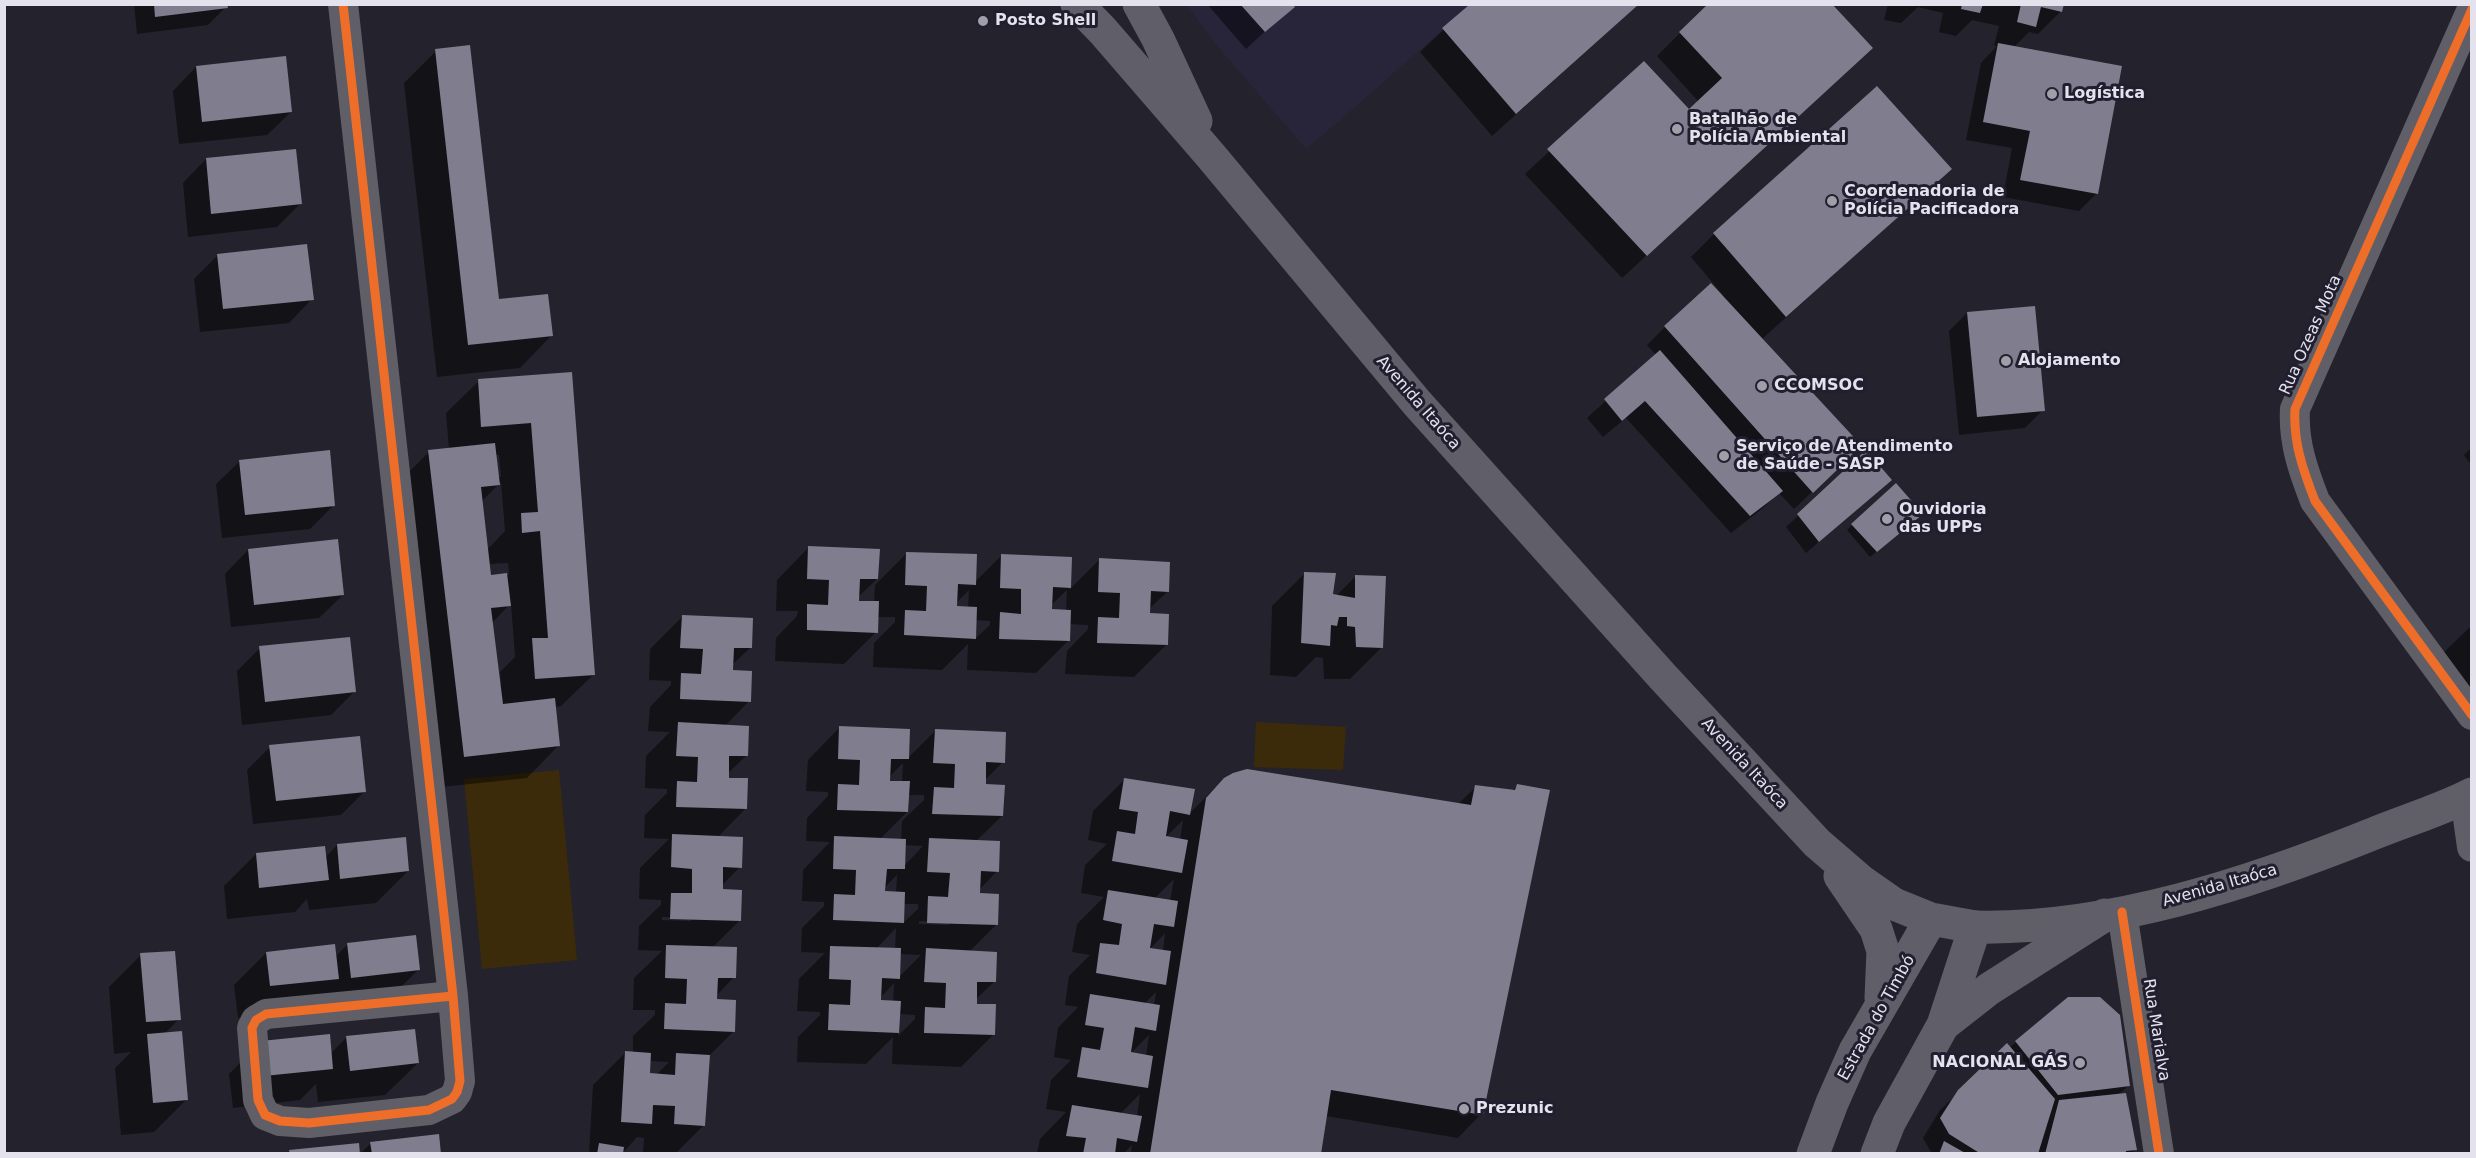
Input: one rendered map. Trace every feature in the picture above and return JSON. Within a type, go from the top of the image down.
[{"type":"main road","name":"Avenida Itaóca","points":[[1077,4],[1104,31],[1211,156],[1417,403],[1655,668],[1817,843],[1861,881],[1894,904],[1931,919],[1975,927],[2013,927],[2113,913],[2218,890],[2316,857],[2468,795]]},
{"type":"main road","name":"Avenida Itaóca","points":[[1139,4],[1158,39],[1211,156]]},
{"type":"main road","points":[[1817,843],[1876,929],[1883,951],[1881,1004]]},
{"type":"main road","points":[[1943,1025],[1989,989],[2113,913]]},
{"type":"main road","name":"Estrada do Timbó","points":[[1814,1154],[1832,1103],[1855,1051],[1931,919]]},
{"type":"main road","points":[[1877,1154],[1889,1124],[1943,1025],[1975,927]]},
{"type":"street","points":[[343,4],[453,996],[460,1081],[452,1099],[429,1110],[309,1123],[280,1121],[265,1115],[258,1100],[252,1028],[256,1020],[266,1014],[453,996]]},
{"type":"street","name":"Rua Ozeas Mota","points":[[2472,9],[2295,409],[2294,430],[2303,470],[2316,501],[2472,715]]},
{"type":"street","points":[[2468,795],[2472,847]]},
{"type":"street","name":"Rua Marialva","points":[[2113,913],[2159,1154]]},
{"type":"shaded area","points":[[1186,5],[1471,5],[1298,156],[1306,149],[1213,41]]},
{"type":"shaded area","points":[[1256,722],[1346,727],[1343,770],[1254,767]]},
{"type":"shaded area","points":[[559,770],[577,960],[482,969],[464,779]]},
{"type":"building","points":[[154,4],[227,4],[228,8],[155,17]]},
{"type":"building","points":[[1240,4],[1293,4],[1295,7],[1265,32]]},
{"type":"building","name":"Batalhão de Polícia Ambiental","points":[[1708,4],[1832,4],[1873,48],[1647,256],[1547,149],[1644,61],[1689,109],[1722,78],[1679,32]]},
{"type":"building","points":[[1962,4],[1983,4],[1980,13],[1961,9]]},
{"type":"building","points":[[2021,4],[2064,4],[2062,12],[2041,7],[2036,27],[2017,22]]},
{"type":"building","points":[[1469,5],[1638,5],[1516,114],[1442,28]]},
{"type":"building","name":"Logística","points":[[1998,43],[2122,66],[2098,194],[2020,180],[2030,131],[1983,122]]},
{"type":"building","points":[[470,45],[499,299],[548,294],[553,336],[468,345],[435,49]]},
{"type":"building","points":[[286,56],[292,112],[202,122],[196,66]]},
{"type":"building","name":"Coordenadoria de Polícia Pacificadora","points":[[1877,86],[1952,169],[1786,317],[1713,233]]},
{"type":"building","points":[[296,149],[302,204],[211,214],[206,158]]},
{"type":"building","points":[[307,244],[314,300],[223,309],[217,254]]},
{"type":"building","name":"CCOMSOC","points":[[1711,283],[1862,446],[1813,493],[1664,326]]},
{"type":"building","name":"Alojamento","points":[[2035,306],[2045,411],[1977,417],[1967,312]]},
{"type":"building","name":"Serviço de Atendimento de Saúde - SASP","points":[[1660,350],[1783,491],[1750,516],[1645,401],[1622,421],[1604,399]]},
{"type":"building","points":[[572,372],[595,675],[535,679],[532,638],[548,638],[540,531],[522,533],[521,513],[538,512],[531,423],[481,427],[478,379]]},
{"type":"building","points":[[495,443],[500,485],[481,487],[491,575],[507,573],[511,606],[491,608],[503,704],[555,698],[560,746],[464,757],[428,450]]},
{"type":"building","points":[[330,450],[335,506],[245,515],[239,460]]},
{"type":"building","points":[[1866,450],[1892,480],[1819,542],[1797,514]]},
{"type":"building","name":"Ouvidoria das UPPs","points":[[1896,483],[1923,514],[1877,552],[1851,524]]},
{"type":"building","points":[[338,539],[344,595],[254,605],[248,549]]},
{"type":"building","points":[[808,546],[880,549],[878,579],[860,579],[859,601],[879,601],[878,633],[807,630],[807,604],[828,605],[829,580],[807,579]]},
{"type":"building","points":[[906,552],[977,554],[976,585],[958,584],[957,606],[977,607],[976,639],[904,635],[905,610],[926,611],[927,586],[905,585]]},
{"type":"building","points":[[1001,554],[1072,557],[1071,588],[1053,587],[1052,609],[1071,610],[1070,641],[999,639],[1000,612],[1021,614],[1021,589],[1000,588]]},
{"type":"building","points":[[1099,558],[1170,562],[1169,592],[1151,591],[1150,613],[1169,614],[1168,645],[1097,643],[1098,617],[1119,618],[1120,593],[1098,592]]},
{"type":"building","points":[[1304,572],[1336,573],[1333,594],[1355,598],[1355,575],[1386,576],[1383,648],[1356,647],[1355,627],[1347,626],[1347,617],[1339,617],[1337,626],[1331,625],[1330,646],[1301,643]]},
{"type":"building","points":[[682,615],[753,618],[752,648],[734,648],[733,670],[752,671],[751,702],[680,699],[681,673],[701,674],[703,649],[680,648]]},
{"type":"building","points":[[350,637],[356,692],[265,702],[259,646]]},
{"type":"building","points":[[678,722],[749,726],[748,756],[729,756],[729,778],[748,778],[747,809],[676,807],[677,781],[697,782],[698,757],[676,756]]},
{"type":"building","points":[[839,726],[910,729],[909,759],[891,759],[890,781],[910,781],[908,812],[837,810],[838,784],[859,785],[860,760],[838,759]]},
{"type":"building","points":[[935,729],[1006,732],[1005,763],[986,762],[986,784],[1005,785],[1003,816],[932,814],[934,787],[954,788],[955,764],[933,763]]},
{"type":"building","points":[[360,736],[366,792],[276,801],[269,745]]},
{"type":"building","points":[[1247,769],[1471,805],[1475,785],[1515,790],[1517,784],[1550,790],[1483,1115],[1331,1090],[1321,1154],[1150,1154],[1206,798],[1224,778]]},
{"type":"building","points":[[1124,778],[1195,789],[1190,815],[1170,811],[1166,836],[1188,840],[1182,873],[1112,861],[1117,831],[1135,834],[1138,812],[1119,809]]},
{"type":"building","points":[[672,834],[743,837],[742,868],[723,867],[723,889],[742,890],[741,921],[670,919],[671,893],[692,893],[692,869],[671,867]]},
{"type":"building","points":[[834,836],[906,839],[905,869],[887,869],[885,891],[905,892],[904,923],[833,920],[834,894],[855,895],[856,870],[833,869]]},
{"type":"building","points":[[406,837],[409,871],[340,879],[337,844]]},
{"type":"building","points":[[929,838],[1000,841],[999,872],[981,871],[980,893],[999,894],[998,925],[927,923],[928,896],[948,897],[950,873],[927,872]]},
{"type":"building","points":[[325,846],[329,880],[259,888],[256,853]]},
{"type":"building","points":[[1108,890],[1178,901],[1174,927],[1154,924],[1150,948],[1171,951],[1166,985],[1096,973],[1100,943],[1119,945],[1122,924],[1103,920]]},
{"type":"building","points":[[416,935],[420,970],[351,978],[347,943]]},
{"type":"building","points":[[335,944],[339,979],[270,986],[266,952]]},
{"type":"building","points":[[666,945],[737,947],[736,978],[718,978],[717,999],[736,1000],[735,1032],[664,1029],[665,1003],[686,1004],[687,979],[665,978]]},
{"type":"building","points":[[830,946],[901,948],[900,979],[882,978],[881,1000],[901,1001],[899,1033],[828,1030],[829,1004],[850,1005],[851,980],[829,979]]},
{"type":"building","points":[[926,948],[997,952],[996,982],[977,982],[977,1004],[996,1004],[995,1035],[924,1033],[925,1007],[945,1008],[946,983],[924,982]]},
{"type":"building","points":[[175,951],[181,1020],[146,1022],[140,953]]},
{"type":"building","points":[[1090,994],[1160,1005],[1156,1031],[1135,1027],[1131,1052],[1153,1056],[1148,1088],[1077,1077],[1082,1047],[1100,1050],[1104,1028],[1085,1025]]},
{"type":"building","name":"NACIONAL GÁS","points":[[2068,997],[2100,997],[2120,1015],[2130,1086],[2058,1095],[2015,1041]]},
{"type":"building","points":[[415,1029],[419,1063],[350,1071],[346,1036]]},
{"type":"building","points":[[182,1031],[188,1100],[153,1103],[147,1034]]},
{"type":"building","points":[[330,1034],[333,1069],[264,1076],[261,1041]]},
{"type":"building","points":[[2007,1043],[2055,1099],[2038,1154],[1981,1154],[1949,1134],[1940,1118],[1958,1090]]},
{"type":"building","points":[[625,1051],[651,1053],[650,1073],[675,1075],[676,1053],[710,1055],[705,1126],[674,1124],[675,1106],[653,1105],[652,1124],[621,1122]]},
{"type":"building","points":[[2126,1093],[2137,1150],[2126,1151],[2126,1154],[2045,1154],[2059,1100]]},
{"type":"building","points":[[1072,1105],[1142,1116],[1137,1142],[1117,1138],[1115,1154],[1083,1154],[1086,1138],[1066,1136]]},
{"type":"building","points":[[439,1134],[441,1154],[372,1154],[370,1142]]},
{"type":"building","points":[[1944,1141],[1967,1154],[1939,1154]]},
{"type":"building","points":[[359,1143],[360,1154],[290,1154],[289,1150]]},
{"type":"building","points":[[599,1143],[624,1147],[623,1154],[597,1154]]},
{"type":"cycle path","points":[[343,4],[453,996],[460,1081],[452,1099],[429,1110],[309,1123],[280,1121],[265,1115],[258,1100],[252,1028],[256,1020],[266,1014],[453,996]]},
{"type":"cycle path","points":[[2472,9],[2295,409],[2300,456],[2315,501],[2472,715]]},
{"type":"cycle path","points":[[2122,912],[2159,1154]]},
{"type":"place","name":"Posto Shell","points":[[983,21]]},
{"type":"place","name":"Logística","points":[[2052,94]]},
{"type":"place","name":"Batalhão de Polícia Ambiental","points":[[1677,129]]},
{"type":"place","name":"Coordenadoria de Polícia Pacificadora","points":[[1832,201]]},
{"type":"place","name":"Alojamento","points":[[2006,361]]},
{"type":"place","name":"CCOMSOC","points":[[1762,386]]},
{"type":"place","name":"Serviço de Atendimento de Saúde - SASP","points":[[1724,456]]},
{"type":"place","name":"Ouvidoria das UPPs","points":[[1887,519]]},
{"type":"place","name":"NACIONAL GÁS","points":[[2080,1063]]},
{"type":"place","name":"Prezunic","points":[[1464,1109]]}]
